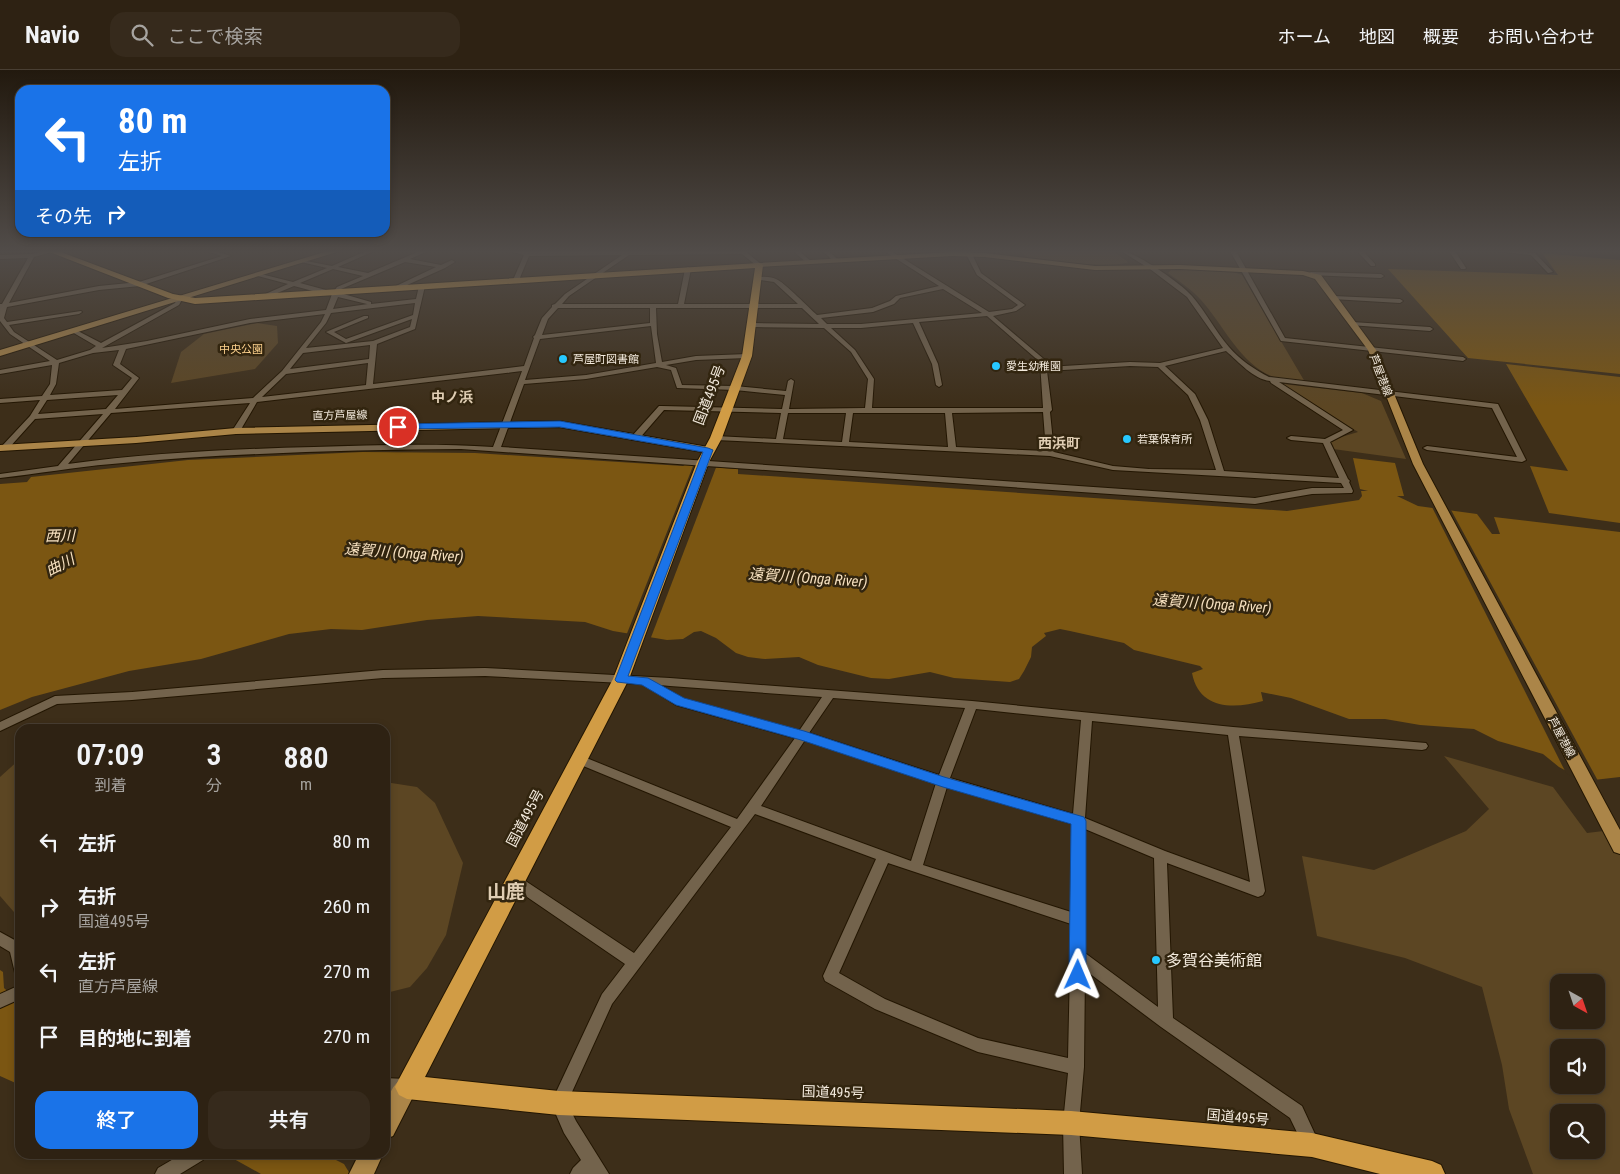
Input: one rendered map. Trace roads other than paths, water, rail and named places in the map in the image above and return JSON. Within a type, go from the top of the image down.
[{"type":"highway","name":"国道495号","points":[[755,303],[753,325],[747,356],[716,438],[706,456],[621,680],[516,882],[396,1087],[559,1104],[1071,1122],[1312,1145],[1432,1174]]},
{"type":"main road","points":[[0,353],[165,303]]},
{"type":"main road","name":"芦屋港線","points":[[1337,303],[1372,350],[1388,394],[1418,464],[1616,839]]},
{"type":"main road","name":"直方芦屋線","points":[[2,447],[136,440],[236,430],[560,424],[634,438],[706,456]]},
{"type":"main road","points":[[390,1109],[396,1087]]},
{"type":"main road","points":[[361,1174],[369,1159]]},
{"type":"street","points":[[21,303],[2,306],[1,318],[9,334],[56,362]]},
{"type":"street","points":[[92,351],[178,303]]},
{"type":"street","points":[[236,430],[255,400],[284,372],[301,351],[330,311],[332,303]]},
{"type":"street","points":[[365,303],[370,304]]},
{"type":"street","points":[[1,373],[56,362],[92,351],[123,348],[199,334],[237,324],[311,312],[394,303]]},
{"type":"street","points":[[366,317],[329,332],[345,343],[374,343],[413,328],[419,303]]},
{"type":"street","points":[[496,449],[507,424],[544,318],[559,303]]},
{"type":"street","points":[[680,307],[681,303]]},
{"type":"street","points":[[798,303],[853,351],[872,379],[868,410]]},
{"type":"street","points":[[816,317],[881,308],[893,303]]},
{"type":"street","points":[[970,303],[988,314],[1043,361],[1050,454]]},
{"type":"street","points":[[753,325],[861,326],[988,314],[1014,310],[1022,305],[1019,303]]},
{"type":"street","points":[[1194,303],[1226,349],[1254,372],[1349,430],[1326,441],[1291,438]]},
{"type":"street","points":[[1263,303],[1283,340],[1463,359]]},
{"type":"street","points":[[366,317],[370,304]]},
{"type":"street","points":[[554,306],[802,306]]},
{"type":"street","points":[[654,307],[659,365]]},
{"type":"street","points":[[5,324],[79,312]]},
{"type":"street","points":[[301,351],[345,343],[415,316]]},
{"type":"street","points":[[366,317],[371,322],[386,328]]},
{"type":"street","points":[[916,321],[935,364],[939,385]]},
{"type":"street","points":[[536,337],[654,324]]},
{"type":"street","points":[[1352,324],[1430,329]]},
{"type":"street","points":[[347,325],[367,335]]},
{"type":"street","points":[[74,331],[101,346]]},
{"type":"street","points":[[369,385],[374,343]]},
{"type":"street","points":[[59,469],[84,442],[136,378],[116,365],[123,348]]},
{"type":"street","points":[[1043,369],[1130,364],[1160,365],[1226,349]]},
{"type":"street","points":[[521,382],[586,377],[718,356],[747,356]]},
{"type":"street","points":[[284,372],[372,361]]},
{"type":"street","points":[[2,447],[32,417],[53,384],[56,362]]},
{"type":"street","points":[[659,365],[674,369],[679,387],[735,388],[789,394]]},
{"type":"street","points":[[1160,365],[1191,394],[1204,420],[1221,473]]},
{"type":"street","points":[[32,417],[255,400],[369,385],[526,368]]},
{"type":"street","points":[[1267,379],[1495,406],[1522,460],[1427,448]]},
{"type":"street","points":[[780,441],[791,381]]},
{"type":"street","points":[[0,401],[124,392]]},
{"type":"street","points":[[634,438],[662,408],[786,411],[1048,410]]},
{"type":"street","points":[[845,445],[850,410]]},
{"type":"street","points":[[948,410],[952,449]]},
{"type":"street","points":[[716,438],[1050,454],[1113,468],[1149,472],[1221,473],[1346,481]]},
{"type":"street","points":[[0,476],[126,460],[274,450],[415,447],[706,456],[1255,501],[1312,491],[1349,491],[1326,441]]},
{"type":"street","points":[[0,727],[55,700],[132,696],[383,674],[519,672],[972,705],[1087,717],[1118,718],[1233,731],[1422,746]]},
{"type":"street","points":[[644,680],[680,702],[804,736],[943,781],[1079,821],[1160,855],[1258,891],[1233,731]]},
{"type":"street","points":[[580,1174],[596,1168],[559,1104],[607,999],[753,808],[804,736],[830,694]]},
{"type":"street","points":[[915,868],[943,781],[972,705]]},
{"type":"street","points":[[1073,1174],[1071,1122],[1076,1067],[1079,821],[1087,717]]},
{"type":"street","points":[[580,760],[739,825]]},
{"type":"street","points":[[753,808],[915,868],[1078,920]]},
{"type":"street","points":[[1160,855],[1166,1022]]},
{"type":"street","points":[[884,857],[830,976],[880,1004],[978,1045],[1076,1067]]},
{"type":"street","points":[[516,882],[634,962]]},
{"type":"street","points":[[0,938],[15,948]]},
{"type":"street","points":[[1078,956],[1166,1022],[1296,1112],[1312,1145]]},
{"type":"street","points":[[0,1001],[15,994]]},
{"type":"street","points":[[164,1174],[189,1159]]},
{"type":"water","points":[[1418,303],[1620,303],[1620,374],[1468,358]]},
{"type":"water","points":[[1506,364],[1620,377],[1620,523],[1549,513],[1530,466],[1568,471]]},
{"type":"water","points":[[363,452],[475,453],[683,466],[694,460],[710,461],[708,467],[738,469],[738,474],[1287,511],[1359,500],[1362,496],[1361,491],[1368,491],[1360,489],[1353,458],[1395,463],[1404,496],[1397,496],[1418,506],[1477,514],[1492,534],[1500,534],[1494,517],[1620,532],[1620,777],[1585,781],[1559,767],[1543,754],[1498,741],[1474,729],[1420,725],[1385,719],[1349,719],[1291,698],[1261,692],[1263,701],[1241,705],[1219,704],[1202,694],[1196,685],[1192,673],[1203,669],[1200,666],[1134,650],[1124,643],[1060,629],[1044,633],[1046,636],[1032,647],[1031,657],[1019,679],[1010,682],[954,678],[930,672],[889,679],[871,678],[818,665],[799,657],[765,659],[748,657],[736,653],[716,638],[701,631],[694,632],[683,639],[667,640],[613,631],[585,622],[478,616],[427,620],[362,630],[331,629],[289,634],[201,659],[129,671],[32,697],[0,710],[0,484],[27,482],[31,477],[188,460]]},
{"type":"water","points":[[0,970],[3,972],[4,988],[15,998],[15,1083],[0,1076]]},
{"type":"water","points":[[234,1159],[334,1159],[344,1164],[350,1174],[261,1174]]},
{"type":"place","name":"芦屋町図書館","points":[[563,359]]},
{"type":"place","name":"愛生幼稚園","points":[[996,366]]},
{"type":"place","name":"若葉保育所","points":[[1127,439]]},
{"type":"place","name":"多賀谷美術館","points":[[1156,960]]},
{"type":"district","name":"中ノ浜","points":[[452,397]]},
{"type":"district","name":"西浜町","points":[[1059,443]]},
{"type":"district","name":"山鹿","points":[[506,891]]},
{"type":"park label","name":"中央公園","points":[[241,349]]},
{"type":"water label","name":"西川","points":[[60,536]]},
{"type":"water label","name":"遠賀川 (Onga River)","points":[[404,553]]},
{"type":"water label","name":"曲川","points":[[60,565]]},
{"type":"water label","name":"遠賀川 (Onga River)","points":[[808,578]]},
{"type":"water label","name":"遠賀川 (Onga River)","points":[[1212,604]]}]
